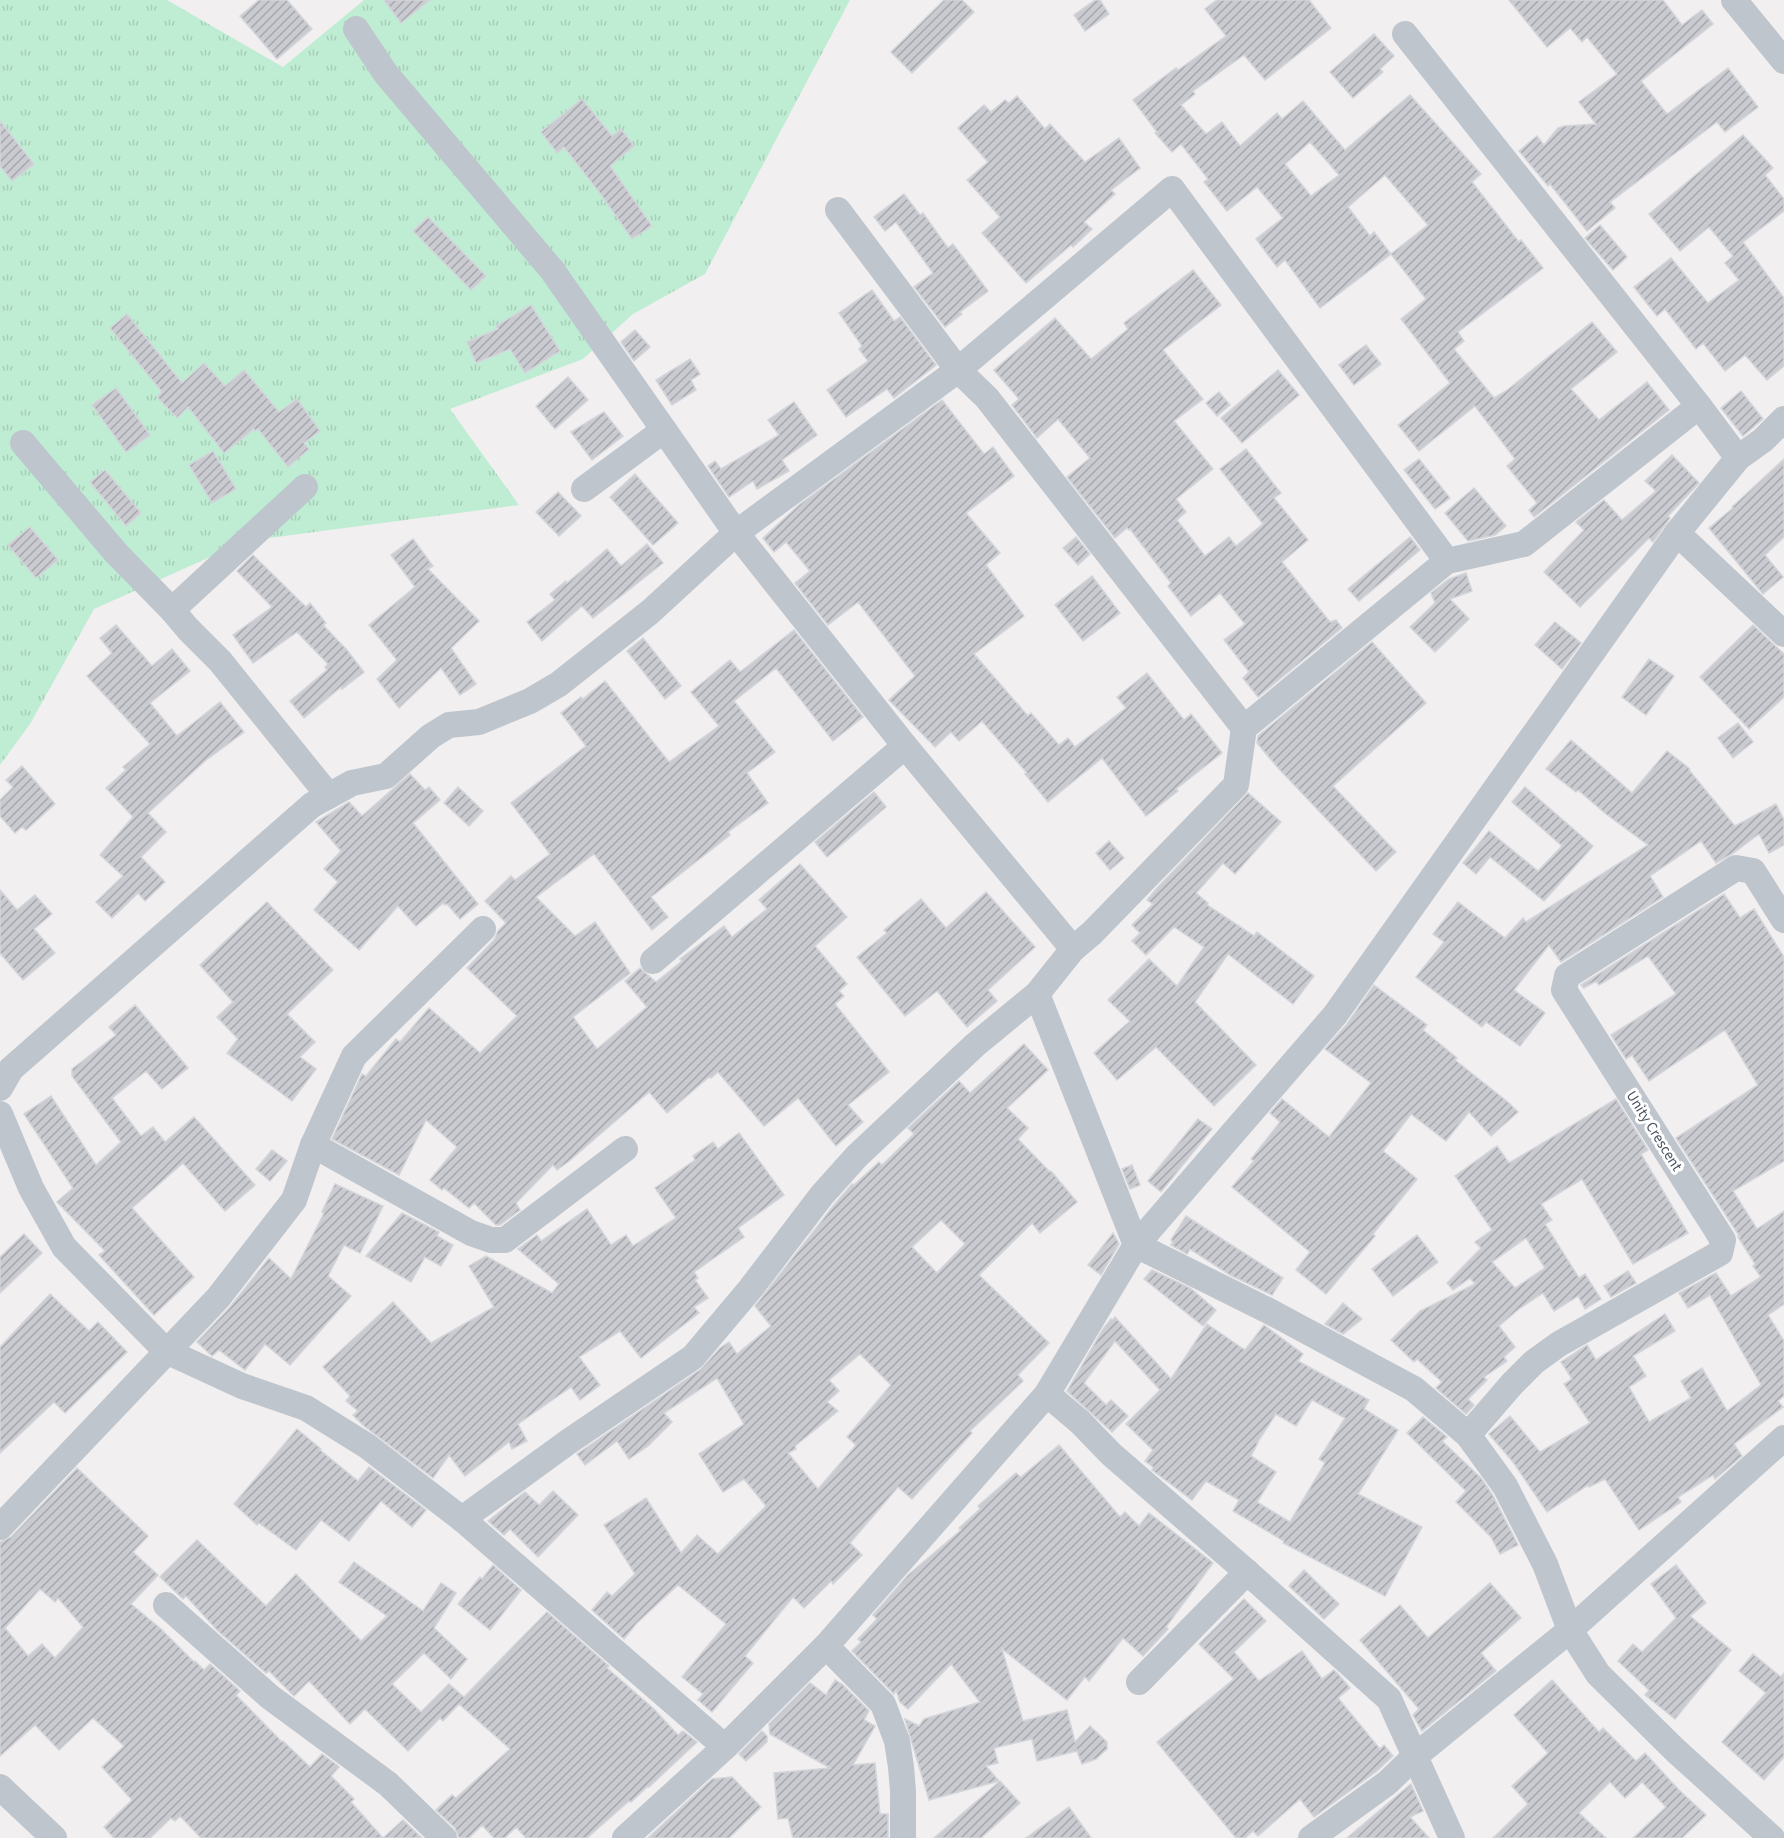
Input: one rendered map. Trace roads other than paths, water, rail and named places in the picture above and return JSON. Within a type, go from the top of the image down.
[{"type":"street","points":[[1750,6],[1784,62]]},
{"type":"street","points":[[356,29],[386,74],[552,270],[736,532],[905,746],[1073,949]]},
{"type":"street","points":[[1405,34],[1738,458]]},
{"type":"street","points":[[0,1088],[11,1069],[312,805],[352,783],[386,776],[431,736],[449,726],[479,722],[530,701],[559,684],[650,612],[736,532],[958,370],[1172,189],[1447,561]]},
{"type":"street","points":[[838,210],[958,370],[987,398],[1244,728]]},
{"type":"street","points":[[462,1519],[568,1442],[693,1357],[751,1288],[822,1195],[857,1156],[975,1045],[1037,994],[1073,949],[1092,933],[1236,785],[1244,728],[1447,561],[1524,544],[1699,406]]},
{"type":"street","points":[[625,1838],[725,1747],[826,1647],[1047,1394],[1136,1245],[1335,1015],[1677,533],[1738,458],[1763,440],[1784,419]]},
{"type":"street","points":[[584,489],[664,430]]},
{"type":"street","points":[[23,443],[116,553],[220,661],[328,796]]},
{"type":"street","points":[[172,610],[305,487]]},
{"type":"street","points":[[1677,533],[1784,634]]},
{"type":"street","points":[[653,961],[905,746]]},
{"type":"street","name":"Unity Crescent","points":[[1468,1435],[1534,1362],[1559,1344],[1720,1253],[1723,1240],[1564,990],[1567,976],[1737,868],[1753,871],[1784,920]]},
{"type":"street","points":[[0,1527],[218,1298],[294,1200],[313,1145],[354,1056],[483,929]]},
{"type":"street","points":[[1037,994],[1136,1245],[1267,1310],[1414,1389],[1468,1435],[1505,1486],[1545,1564],[1570,1630],[1598,1674],[1676,1750],[1772,1838]]},
{"type":"street","points":[[0,1114],[31,1188],[64,1247],[166,1351],[242,1386],[306,1408],[367,1446],[462,1519],[725,1747]]},
{"type":"street","points":[[313,1145],[471,1233],[491,1240],[505,1240],[625,1149]]},
{"type":"street","points":[[1047,1394],[1080,1422],[1111,1454],[1389,1699],[1452,1838]]},
{"type":"street","points":[[1311,1838],[1387,1783],[1414,1757],[1570,1630],[1784,1438]]},
{"type":"street","points":[[1139,1682],[1247,1572]]},
{"type":"street","points":[[166,1605],[270,1697],[388,1784],[444,1838]]},
{"type":"street","points":[[826,1647],[883,1704],[897,1741],[901,1767],[903,1838]]},
{"type":"street","points":[[0,1787],[54,1838]]}]
